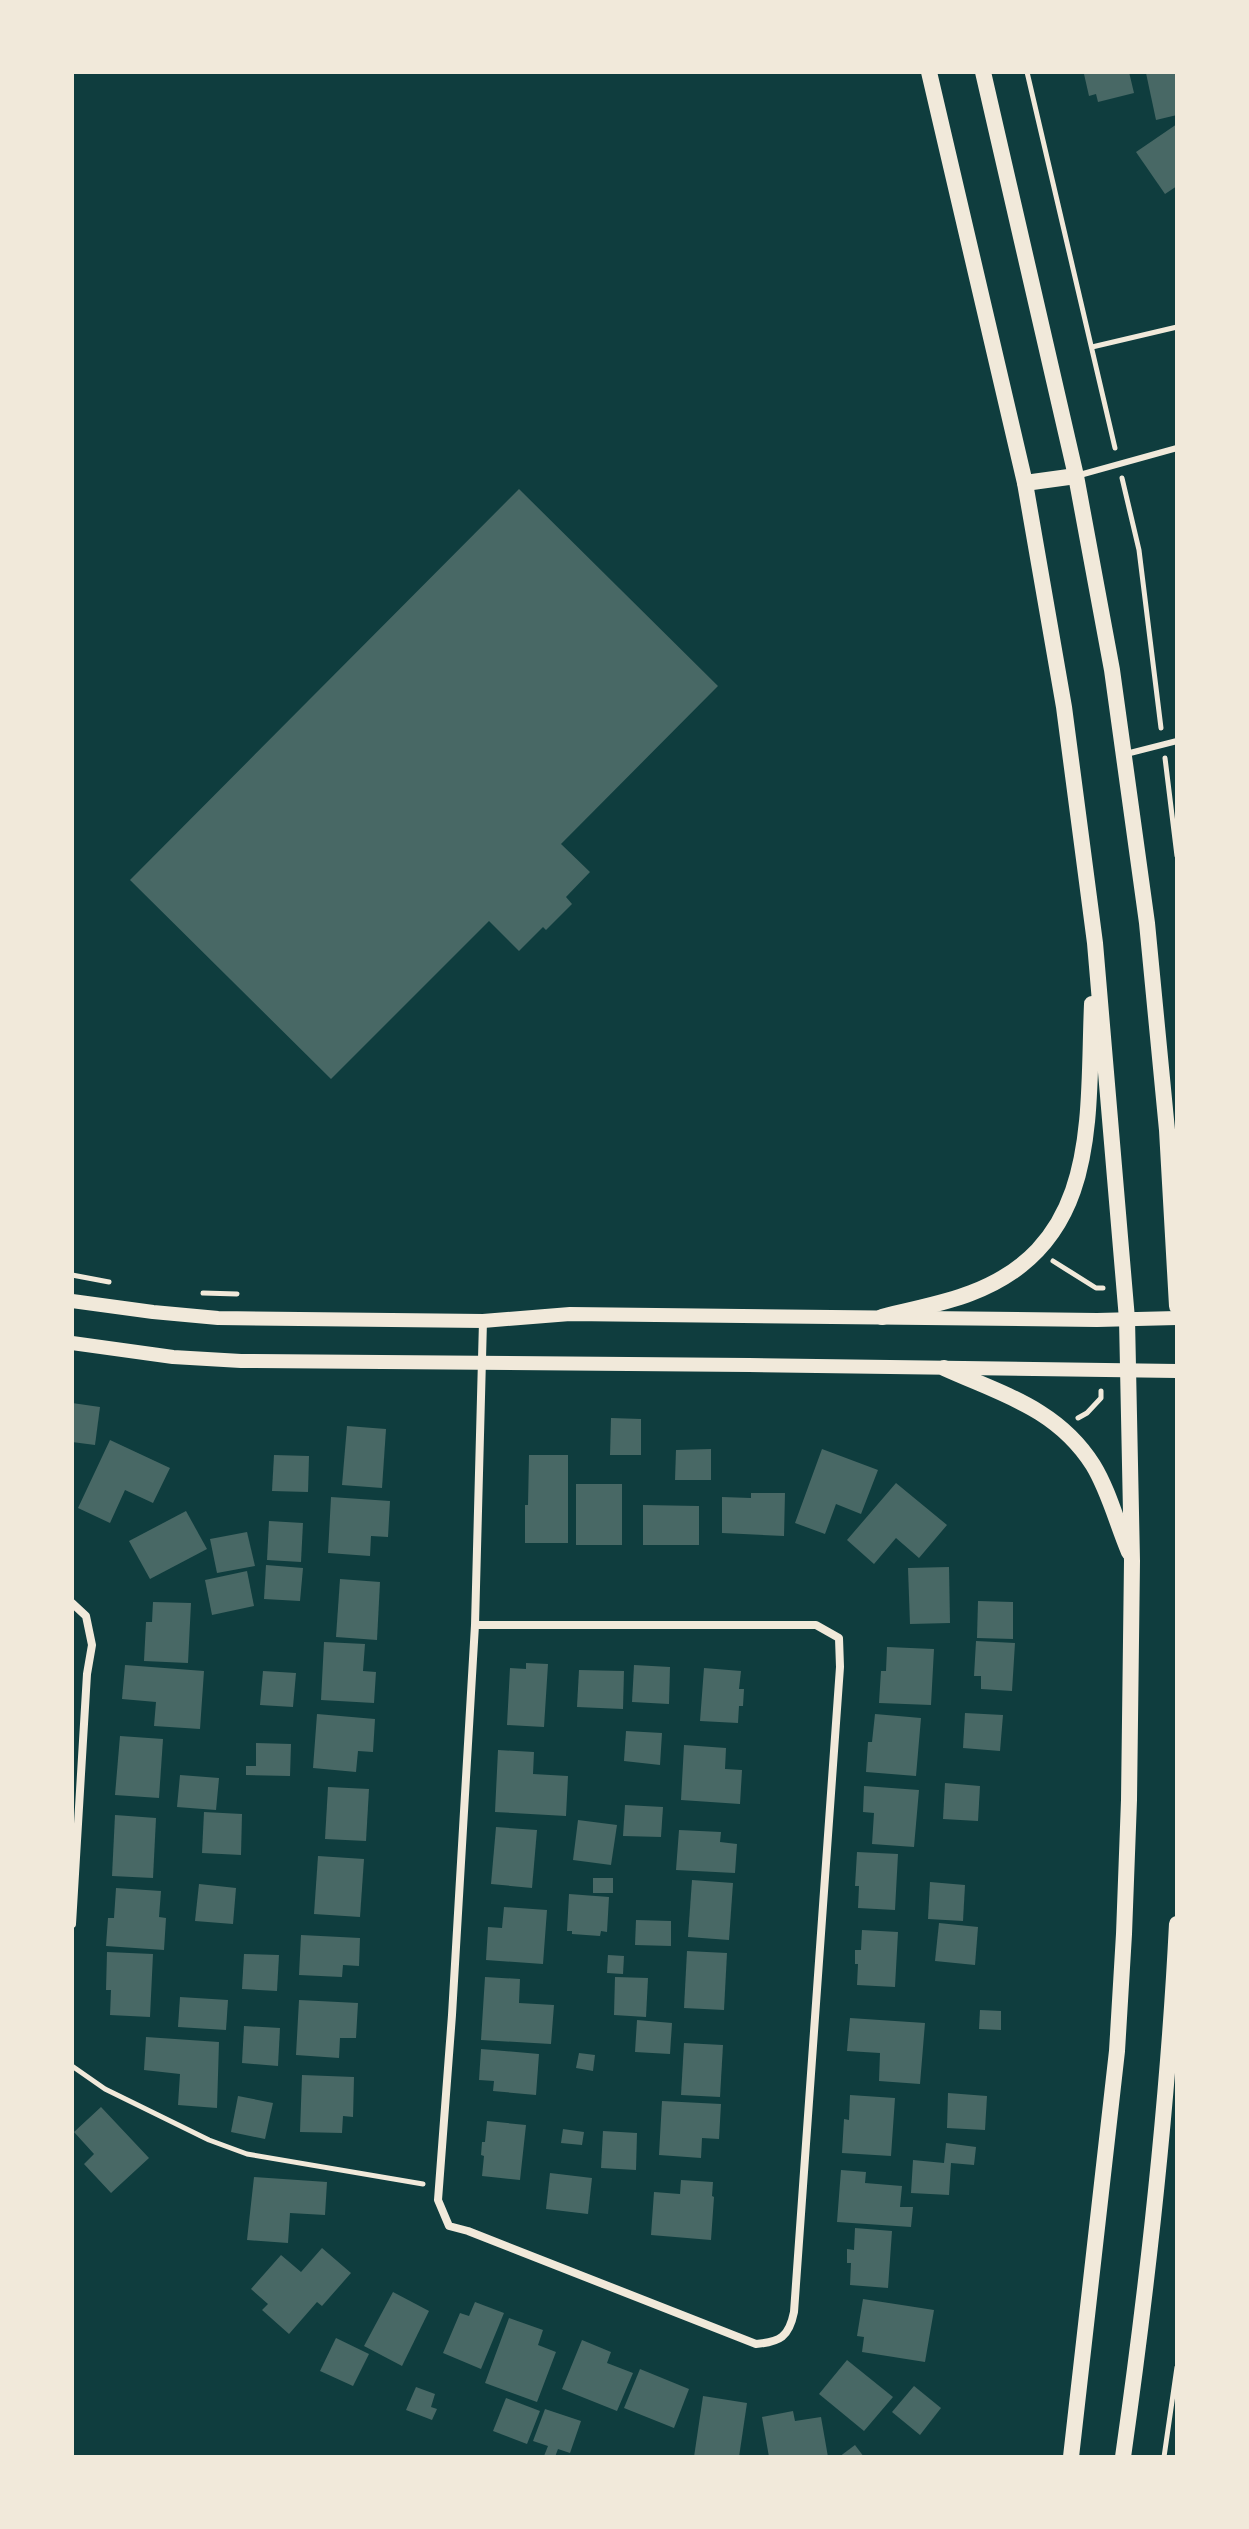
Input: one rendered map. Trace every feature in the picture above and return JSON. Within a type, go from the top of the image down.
[{"type":"main road","points":[[929,72],[1025,483],[1064,707],[1095,943],[1127,1319],[1132,1561],[1128,1815],[1117,2051],[1071,2457]]},
{"type":"main road","points":[[983,72],[1076,476],[1112,670],[1147,923],[1167,1130],[1177,1306]]},
{"type":"main road","points":[[1025,483],[1076,476]]},
{"type":"main road","points":[[882,1317],[971,1293],[995,1282],[1037,1250],[1067,1209],[1083,1161],[1086,1135],[1095,943]]},
{"type":"main road","points":[[1167,1130],[1177,1151]]},
{"type":"main road","points":[[944,1368],[1040,1411],[1079,1445],[1105,1490],[1132,1561]]},
{"type":"main road","points":[[1123,2457],[1169,2052],[1177,1924]]},
{"type":"street","points":[[72,1301],[218,1318],[483,1321],[570,1314],[1177,1318]]},
{"type":"street","points":[[475,1625],[816,1625],[839,1638],[839,1683],[794,2312],[791,2327],[781,2338],[756,2344],[449,2226],[438,2200],[475,1625],[483,1321]]},
{"type":"street","points":[[72,1343],[173,1357],[241,1361],[1177,1371]]},
{"type":"street","points":[[72,1603],[86,1616],[92,1645],[87,1674],[72,1924]]},
{"type":"lane","points":[[1076,476],[1177,448]]},
{"type":"lane","points":[[1125,754],[1177,741]]},
{"type":"path","points":[[1092,347],[1177,327]]},
{"type":"path","points":[[1052,1260],[1096,1288],[1097,1300]]},
{"type":"path","points":[[72,1275],[116,1283]]},
{"type":"path","points":[[194,1292],[238,1294]]},
{"type":"path","points":[[1074,1420],[1087,1413],[1101,1398]]},
{"type":"path","points":[[72,2066],[105,2089],[209,2140],[247,2154],[439,2186]]},
{"type":"path","points":[[1164,2457],[1177,2367]]},
{"type":"building","points":[[1129,72],[1134,93],[1098,102],[1096,94],[1089,96],[1084,74]]},
{"type":"building","points":[[1177,72],[1177,115],[1156,120],[1146,73]]},
{"type":"building","points":[[1177,124],[1177,186],[1165,194],[1136,152]]},
{"type":"building","points":[[519,489],[718,686],[561,844],[590,872],[566,897],[572,904],[519,951],[489,921],[331,1079],[130,880]]},
{"type":"building","points":[[72,1403],[100,1407],[95,1445],[72,1442]]},
{"type":"building","points":[[611,1418],[641,1419],[641,1455],[610,1455]]},
{"type":"building","points":[[347,1426],[386,1429],[382,1488],[342,1485]]},
{"type":"building","points":[[110,1440],[170,1468],[153,1503],[125,1490],[110,1523],[78,1508]]},
{"type":"building","points":[[711,1449],[711,1480],[675,1480],[676,1450]]},
{"type":"building","points":[[822,1449],[878,1470],[861,1514],[836,1504],[825,1534],[795,1523]]},
{"type":"building","points":[[274,1455],[309,1456],[308,1492],[272,1491]]},
{"type":"building","points":[[529,1455],[568,1455],[568,1543],[525,1543]]},
{"type":"building","points":[[896,1483],[947,1525],[919,1558],[896,1538],[874,1564],[847,1540]]},
{"type":"building","points":[[576,1484],[622,1484],[622,1545],[576,1545]]},
{"type":"building","points":[[751,1493],[785,1493],[784,1536],[722,1533],[722,1497],[751,1498]]},
{"type":"building","points":[[331,1497],[390,1501],[388,1537],[371,1536],[370,1556],[328,1553]]},
{"type":"building","points":[[643,1505],[699,1506],[699,1545],[643,1545]]},
{"type":"building","points":[[186,1511],[207,1549],[150,1579],[129,1541]]},
{"type":"building","points":[[269,1521],[303,1523],[301,1562],[267,1560]]},
{"type":"building","points":[[247,1532],[255,1566],[217,1573],[210,1539]]},
{"type":"building","points":[[266,1565],[303,1568],[300,1601],[264,1599]]},
{"type":"building","points":[[949,1567],[950,1623],[910,1624],[908,1568]]},
{"type":"building","points":[[247,1571],[254,1606],[212,1615],[205,1580]]},
{"type":"building","points":[[340,1579],[380,1582],[377,1640],[336,1637]]},
{"type":"building","points":[[978,1601],[1013,1602],[1013,1639],[977,1638]]},
{"type":"building","points":[[153,1602],[191,1603],[188,1663],[144,1661],[146,1622],[152,1622]]},
{"type":"building","points":[[976,1641],[1015,1643],[1012,1691],[981,1689],[981,1676],[974,1676]]},
{"type":"building","points":[[324,1642],[365,1644],[363,1671],[376,1672],[374,1703],[321,1700]]},
{"type":"building","points":[[887,1647],[934,1649],[931,1705],[879,1703],[881,1671],[886,1671]]},
{"type":"building","points":[[526,1663],[548,1664],[544,1727],[507,1725],[510,1668],[526,1669]]},
{"type":"building","points":[[125,1665],[204,1671],[200,1729],[154,1726],[156,1702],[122,1699]]},
{"type":"building","points":[[634,1665],[670,1667],[669,1704],[632,1702]]},
{"type":"building","points":[[704,1668],[741,1671],[739,1689],[744,1689],[738,1723],[700,1721]]},
{"type":"building","points":[[579,1670],[624,1671],[623,1709],[577,1707]]},
{"type":"building","points":[[263,1671],[296,1673],[293,1707],[260,1705]]},
{"type":"building","points":[[965,1713],[1003,1715],[1000,1751],[963,1748]]},
{"type":"building","points":[[317,1714],[375,1719],[373,1752],[358,1751],[356,1772],[313,1768]]},
{"type":"building","points":[[875,1714],[921,1718],[916,1776],[866,1772],[868,1742],[872,1742]]},
{"type":"building","points":[[626,1731],[662,1733],[660,1765],[624,1761]]},
{"type":"building","points":[[120,1736],[163,1739],[159,1798],[115,1795]]},
{"type":"building","points":[[256,1743],[291,1744],[290,1776],[246,1775],[246,1766],[256,1766]]},
{"type":"building","points":[[684,1745],[726,1748],[725,1769],[742,1770],[740,1804],[681,1800]]},
{"type":"building","points":[[498,1750],[534,1752],[533,1774],[568,1776],[566,1816],[495,1812]]},
{"type":"building","points":[[180,1775],[219,1778],[216,1810],[177,1807]]},
{"type":"building","points":[[945,1783],[980,1786],[978,1821],[943,1819]]},
{"type":"building","points":[[864,1786],[919,1790],[914,1847],[872,1844],[874,1813],[863,1812]]},
{"type":"building","points":[[328,1787],[369,1789],[366,1841],[325,1839]]},
{"type":"building","points":[[625,1805],[663,1807],[661,1837],[623,1836]]},
{"type":"building","points":[[204,1812],[242,1814],[241,1855],[202,1853]]},
{"type":"building","points":[[115,1815],[156,1818],[153,1878],[112,1876]]},
{"type":"building","points":[[578,1820],[617,1825],[611,1865],[573,1860]]},
{"type":"building","points":[[496,1827],[537,1830],[532,1888],[491,1884]]},
{"type":"building","points":[[679,1830],[721,1832],[720,1842],[737,1844],[735,1873],[676,1870]]},
{"type":"building","points":[[857,1852],[898,1854],[895,1910],[858,1908],[859,1886],[855,1886]]},
{"type":"building","points":[[318,1856],[364,1859],[360,1917],[314,1914]]},
{"type":"building","points":[[593,1878],[613,1878],[613,1893],[593,1893]]},
{"type":"building","points":[[692,1880],[733,1883],[729,1940],[688,1937]]},
{"type":"building","points":[[930,1882],[965,1885],[963,1921],[928,1919]]},
{"type":"building","points":[[199,1884],[236,1888],[233,1924],[195,1921]]},
{"type":"building","points":[[116,1888],[161,1891],[159,1917],[166,1918],[164,1950],[106,1946],[108,1918],[114,1918]]},
{"type":"building","points":[[569,1894],[609,1897],[607,1932],[601,1931],[600,1936],[567,1931]]},
{"type":"building","points":[[504,1907],[547,1910],[543,1964],[486,1960],[488,1927],[502,1928]]},
{"type":"building","points":[[636,1920],[671,1921],[671,1946],[635,1945]]},
{"type":"building","points":[[939,1923],[978,1927],[975,1965],[935,1961]]},
{"type":"building","points":[[862,1930],[898,1932],[895,1987],[857,1985],[855,1950],[861,1950]]},
{"type":"building","points":[[301,1935],[360,1938],[359,1966],[343,1965],[342,1977],[299,1975]]},
{"type":"building","points":[[687,1951],[727,1953],[724,2010],[684,2008]]},
{"type":"building","points":[[107,1952],[153,1954],[150,2017],[110,2015],[111,1990],[106,1990]]},
{"type":"building","points":[[244,1954],[279,1955],[277,1991],[242,1989]]},
{"type":"building","points":[[608,1955],[624,1956],[623,1974],[607,1973]]},
{"type":"building","points":[[485,1977],[520,1979],[519,2003],[554,2005],[551,2044],[481,2040]]},
{"type":"building","points":[[615,1977],[648,1978],[646,2017],[614,2015]]},
{"type":"building","points":[[180,1997],[228,2000],[226,2030],[178,2027]]},
{"type":"building","points":[[299,2000],[358,2003],[356,2038],[340,2038],[339,2058],[296,2055]]},
{"type":"building","points":[[980,2010],[1001,2011],[1001,2030],[979,2029]]},
{"type":"building","points":[[850,2018],[925,2023],[920,2084],[879,2081],[880,2053],[847,2051]]},
{"type":"building","points":[[637,2020],[672,2023],[670,2054],[635,2052]]},
{"type":"building","points":[[244,2026],[280,2028],[278,2066],[242,2063]]},
{"type":"building","points":[[146,2037],[219,2042],[217,2108],[178,2105],[180,2074],[144,2070]]},
{"type":"building","points":[[684,2043],[723,2045],[720,2097],[681,2095]]},
{"type":"building","points":[[481,2049],[539,2054],[536,2095],[493,2091],[494,2081],[479,2080]]},
{"type":"building","points":[[579,2053],[595,2055],[593,2071],[576,2068]]},
{"type":"building","points":[[302,2075],[354,2077],[353,2117],[343,2116],[342,2133],[300,2132]]},
{"type":"building","points":[[948,2093],[987,2096],[985,2130],[947,2128]]},
{"type":"building","points":[[850,2095],[895,2098],[891,2156],[842,2153],[844,2119],[849,2120]]},
{"type":"building","points":[[238,2096],[273,2103],[265,2139],[231,2132]]},
{"type":"building","points":[[662,2101],[721,2104],[719,2139],[702,2138],[701,2158],[659,2155]]},
{"type":"building","points":[[101,2107],[149,2158],[111,2193],[84,2164],[94,2154],[74,2132]]},
{"type":"building","points":[[487,2121],[526,2125],[520,2180],[482,2176],[482,2142],[485,2142]]},
{"type":"building","points":[[563,2129],[584,2132],[582,2145],[561,2143]]},
{"type":"building","points":[[603,2131],[637,2133],[636,2170],[601,2168]]},
{"type":"building","points":[[946,2143],[976,2147],[974,2165],[951,2163],[949,2195],[911,2193],[913,2160],[944,2163]]},
{"type":"building","points":[[841,2170],[866,2172],[865,2183],[902,2186],[900,2207],[913,2207],[911,2227],[837,2222]]},
{"type":"building","points":[[550,2173],[592,2178],[588,2214],[546,2209]]},
{"type":"building","points":[[254,2177],[327,2182],[325,2215],[290,2213],[288,2243],[247,2240]]},
{"type":"building","points":[[681,2180],[713,2182],[711,2240],[651,2235],[654,2192],[680,2194]]},
{"type":"building","points":[[855,2228],[892,2231],[888,2288],[850,2285],[851,2263],[847,2263],[847,2249],[854,2250]]},
{"type":"building","points":[[322,2248],[351,2273],[322,2306],[317,2302],[289,2334],[262,2310],[268,2304],[251,2289],[281,2255],[301,2272]]},
{"type":"building","points":[[393,2292],[429,2311],[402,2366],[364,2346]]},
{"type":"building","points":[[863,2299],[934,2310],[925,2362],[862,2352],[864,2337],[857,2336]]},
{"type":"building","points":[[475,2302],[504,2313],[481,2369],[443,2353],[460,2313],[469,2316]]},
{"type":"building","points":[[509,2318],[543,2330],[538,2345],[556,2352],[537,2402],[485,2383]]},
{"type":"building","points":[[336,2338],[369,2354],[353,2386],[320,2371]]},
{"type":"building","points":[[582,2340],[611,2352],[607,2363],[633,2373],[617,2411],[562,2389]]},
{"type":"building","points":[[847,2360],[893,2397],[864,2431],[819,2394]]},
{"type":"building","points":[[640,2369],[689,2389],[674,2428],[624,2408]]},
{"type":"building","points":[[914,2386],[941,2408],[920,2435],[892,2412]]},
{"type":"building","points":[[416,2387],[435,2394],[431,2407],[437,2409],[432,2420],[406,2410]]},
{"type":"building","points":[[703,2396],[747,2403],[739,2457],[694,2457]]},
{"type":"building","points":[[506,2398],[540,2411],[527,2444],[493,2431]]},
{"type":"building","points":[[545,2409],[581,2421],[570,2453],[558,2449],[555,2457],[544,2456],[548,2446],[533,2441]]},
{"type":"building","points":[[793,2411],[795,2421],[821,2417],[828,2457],[769,2457],[762,2417]]},
{"type":"building","points":[[855,2445],[864,2457],[839,2457]]}]
